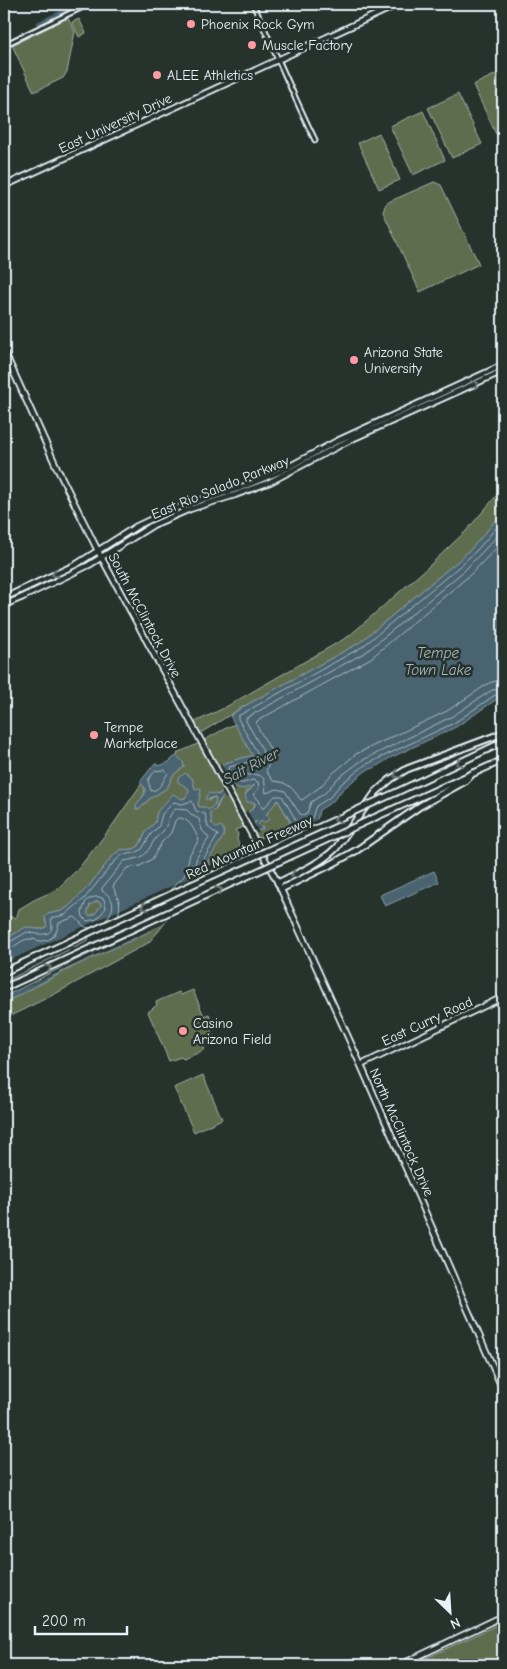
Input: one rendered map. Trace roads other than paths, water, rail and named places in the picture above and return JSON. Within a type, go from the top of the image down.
[{"type":"highway","points":[[280,886],[329,855],[376,792],[398,774],[503,733]]},
{"type":"highway","name":"Red Mountain Freeway","points":[[4,972],[503,742]]},
{"type":"highway","name":"Red Mountain Freeway","points":[[4,988],[503,760]]},
{"type":"highway","points":[[280,886],[332,864],[357,850],[386,828],[420,806],[465,781],[473,773]]},
{"type":"main road","name":"East University Drive","points":[[4,186],[399,4]]},
{"type":"main road","name":"South McClintock Drive","points":[[4,351],[57,468],[101,557],[280,886]]},
{"type":"main road","name":"East Rio Salado Parkway","points":[[4,598],[77,564],[137,526],[162,514],[267,477],[337,441],[503,365]]},
{"type":"main road","name":"East Rio Salado Parkway","points":[[4,605],[67,576],[140,532],[171,516],[270,482],[352,439],[503,371]]},
{"type":"main road","name":"North McClintock Drive","points":[[280,886],[503,1390]]},
{"type":"main road","name":"East Curry Road","points":[[360,1065],[503,997]]},
{"type":"main road","points":[[400,1665],[503,1616]]},
{"type":"street","points":[[4,45],[89,4]]},
{"type":"street","points":[[253,4],[315,140]]},
{"type":"water","name":"Tempe Town Lake","points":[[503,512],[503,699],[500,701],[497,699],[456,727],[367,770],[344,788],[332,802],[319,810],[317,821],[296,831],[278,800],[266,815],[270,819],[265,822],[261,821],[258,824],[263,829],[257,831],[253,826],[257,821],[250,824],[246,815],[255,806],[255,803],[247,802],[245,795],[255,785],[243,789],[236,787],[219,801],[215,810],[210,812],[212,824],[216,828],[221,826],[224,831],[223,837],[207,862],[201,886],[170,916],[145,934],[70,968],[4,1003],[4,940],[26,927],[45,928],[47,926],[45,917],[48,914],[62,911],[68,907],[120,850],[134,849],[139,846],[147,830],[155,823],[157,812],[173,794],[182,799],[189,792],[188,788],[178,782],[178,778],[185,773],[192,778],[195,789],[201,788],[199,807],[205,807],[209,810],[215,804],[216,799],[214,797],[206,800],[209,793],[219,795],[234,785],[225,776],[222,764],[253,756],[230,716],[241,708],[359,643],[473,547]],"holes":[[[97,901],[101,903],[101,906],[94,915],[89,916],[87,914],[90,905]]]},
{"type":"water","points":[[177,756],[183,762],[184,767],[173,775],[167,788],[149,799],[140,809],[136,809],[136,805],[145,794],[145,788],[140,782],[155,763],[159,766]]},
{"type":"water","points":[[434,871],[439,882],[385,906],[380,895]]},
{"type":"waterway","points":[[38,23],[78,4]]},
{"type":"place","name":"Phoenix Rock Gym","points":[[191,24]]},
{"type":"place","name":"Muscle Factory","points":[[252,45]]},
{"type":"place","name":"ALEE Athletics","points":[[157,75]]},
{"type":"place","name":"Arizona State University","points":[[354,360]]},
{"type":"place","name":"Tempe Marketplace","points":[[94,735]]},
{"type":"place","name":"Casino Arizona Field","points":[[183,1031]]},
{"type":"water label","name":"Salt River","points":[[251,766]]}]
